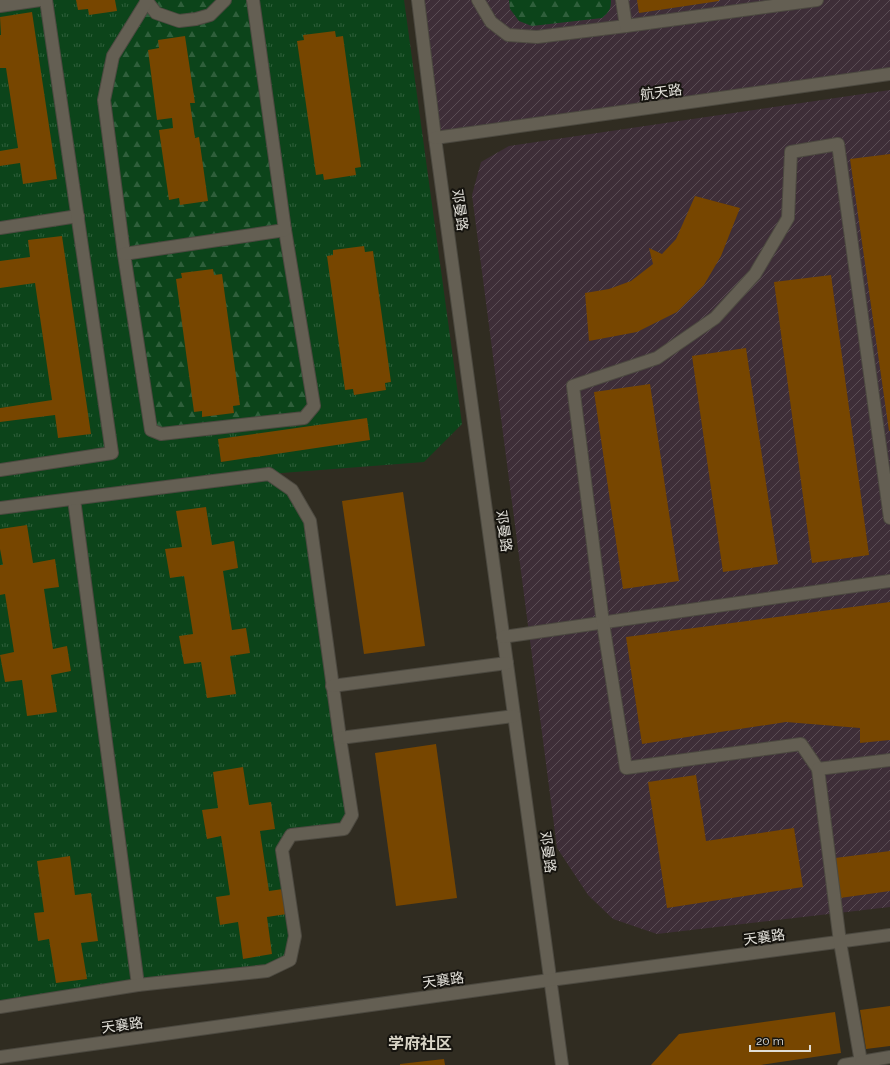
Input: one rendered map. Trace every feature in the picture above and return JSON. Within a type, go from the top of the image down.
[{"type":"street","points":[[0,6],[40,0]]},
{"type":"street","points":[[0,470],[112,453],[46,0]]},
{"type":"street","points":[[226,0],[210,15],[196,20],[180,21],[156,13],[146,1],[113,56],[104,100],[124,254],[151,430],[161,434],[304,418],[314,406],[285,230],[253,0]]},
{"type":"street","name":"邓曼路","points":[[418,0],[435,138],[562,1065]]},
{"type":"street","points":[[478,0],[491,22],[508,35],[537,37],[817,0]]},
{"type":"street","points":[[622,0],[626,26]]},
{"type":"street","name":"航天路","points":[[435,138],[890,74]]},
{"type":"street","points":[[861,1063],[840,942],[818,769],[801,744],[626,768],[603,623],[573,386],[657,358],[714,318],[725,307],[755,274],[788,218],[791,152],[838,144],[890,518]]},
{"type":"street","points":[[0,228],[78,216]]},
{"type":"street","points":[[124,254],[285,230]]},
{"type":"street","points":[[0,508],[269,474],[292,490],[310,521],[332,686],[352,815],[344,830],[291,836],[282,850],[295,936],[290,960],[267,971],[138,985],[0,1007]]},
{"type":"street","points":[[74,498],[138,985]]},
{"type":"street","points":[[503,637],[890,581]]},
{"type":"street","points":[[332,686],[507,663]]},
{"type":"street","points":[[340,738],[514,716]]},
{"type":"street","points":[[818,769],[890,760]]},
{"type":"street","name":"天襄路","points":[[0,1057],[17,1060],[550,980],[890,935]]},
{"type":"street","points":[[844,1065],[890,1057]]},
{"type":"shaded area","points":[[416,0],[890,0],[890,74],[435,138]]},
{"type":"shaded area","points":[[890,90],[890,907],[657,934],[613,919],[588,895],[557,848],[472,195],[481,162],[509,146]]},
{"type":"green space","points":[[0,0],[404,0],[462,424],[424,462],[269,474],[292,490],[310,521],[352,815],[344,829],[291,835],[282,850],[295,936],[290,960],[267,971],[0,1007]]},
{"type":"green space","points":[[146,0],[253,0],[314,406],[304,418],[151,430],[104,100],[113,56]]},
{"type":"green space","points":[[509,0],[611,0],[611,6],[602,18],[532,26],[519,21],[510,9]]},
{"type":"building","points":[[76,0],[115,0],[117,11],[89,15],[88,9],[78,10]]},
{"type":"building","points":[[637,0],[719,0],[719,1],[639,13]]},
{"type":"building","points":[[32,12],[57,179],[23,184],[20,163],[0,166],[0,151],[18,148],[6,68],[0,68],[0,17]]},
{"type":"building","points":[[335,31],[336,37],[343,36],[361,167],[355,168],[356,175],[324,180],[323,174],[316,175],[297,41],[304,40],[303,35]]},
{"type":"building","points":[[185,36],[195,103],[190,103],[195,138],[199,137],[208,201],[180,205],[179,198],[169,200],[159,130],[173,128],[172,118],[157,120],[148,50],[159,48],[158,40]]},
{"type":"building","points":[[890,154],[890,431],[889,431],[850,159]]},
{"type":"building","points":[[695,196],[740,208],[721,256],[704,285],[677,312],[637,332],[589,341],[585,293],[609,289],[631,281],[653,264],[649,248],[662,254],[676,239]]},
{"type":"building","points":[[62,236],[91,434],[58,438],[55,415],[0,422],[0,408],[52,400],[35,283],[0,288],[0,261],[30,257],[28,240]]},
{"type":"building","points":[[364,246],[365,252],[373,251],[391,382],[385,383],[386,390],[354,395],[353,389],[345,390],[327,256],[333,255],[333,250]]},
{"type":"building","points":[[213,269],[214,275],[222,274],[240,405],[233,406],[234,413],[202,417],[202,411],[194,412],[176,279],[182,278],[181,273]]},
{"type":"building","points":[[831,275],[869,555],[812,563],[774,282]]},
{"type":"building","points":[[746,348],[778,564],[723,572],[692,356]]},
{"type":"building","points":[[650,384],[679,581],[623,589],[594,392]]},
{"type":"building","points":[[367,418],[370,440],[221,462],[218,439]]},
{"type":"building","points":[[403,492],[425,646],[364,654],[342,501]]},
{"type":"building","points":[[206,507],[212,545],[234,541],[238,568],[223,571],[232,630],[246,628],[250,653],[230,656],[236,694],[207,698],[201,662],[184,664],[179,636],[193,634],[184,576],[170,578],[165,549],[182,547],[176,511]]},
{"type":"building","points":[[27,525],[33,563],[55,559],[59,587],[44,589],[53,649],[67,646],[71,671],[51,675],[57,712],[27,716],[22,680],[5,682],[0,655],[14,652],[5,594],[0,595],[0,565],[3,565],[0,549],[0,529]]},
{"type":"building","points":[[890,602],[890,740],[860,743],[860,728],[786,722],[642,744],[626,637]]},
{"type":"building","points":[[436,744],[457,898],[396,906],[375,753]]},
{"type":"building","points":[[243,767],[249,805],[271,802],[275,829],[260,831],[269,891],[283,889],[287,914],[267,917],[272,954],[243,959],[238,922],[220,925],[216,897],[230,895],[221,836],[207,839],[202,810],[218,808],[213,772]]},
{"type":"building","points":[[696,775],[706,841],[794,828],[803,887],[667,908],[648,782]]},
{"type":"building","points":[[890,851],[890,891],[840,898],[835,858]]},
{"type":"building","points":[[70,856],[75,895],[91,893],[98,941],[81,943],[87,979],[56,983],[49,939],[38,941],[34,913],[44,912],[37,861]]},
{"type":"building","points":[[890,1006],[890,1046],[866,1049],[860,1010]]},
{"type":"building","points":[[835,1012],[841,1053],[761,1065],[651,1065],[679,1034]]},
{"type":"building","points":[[444,1059],[445,1065],[400,1065],[400,1064]]},
{"type":"district","name":"学府社区","points":[[420,1043]]}]
